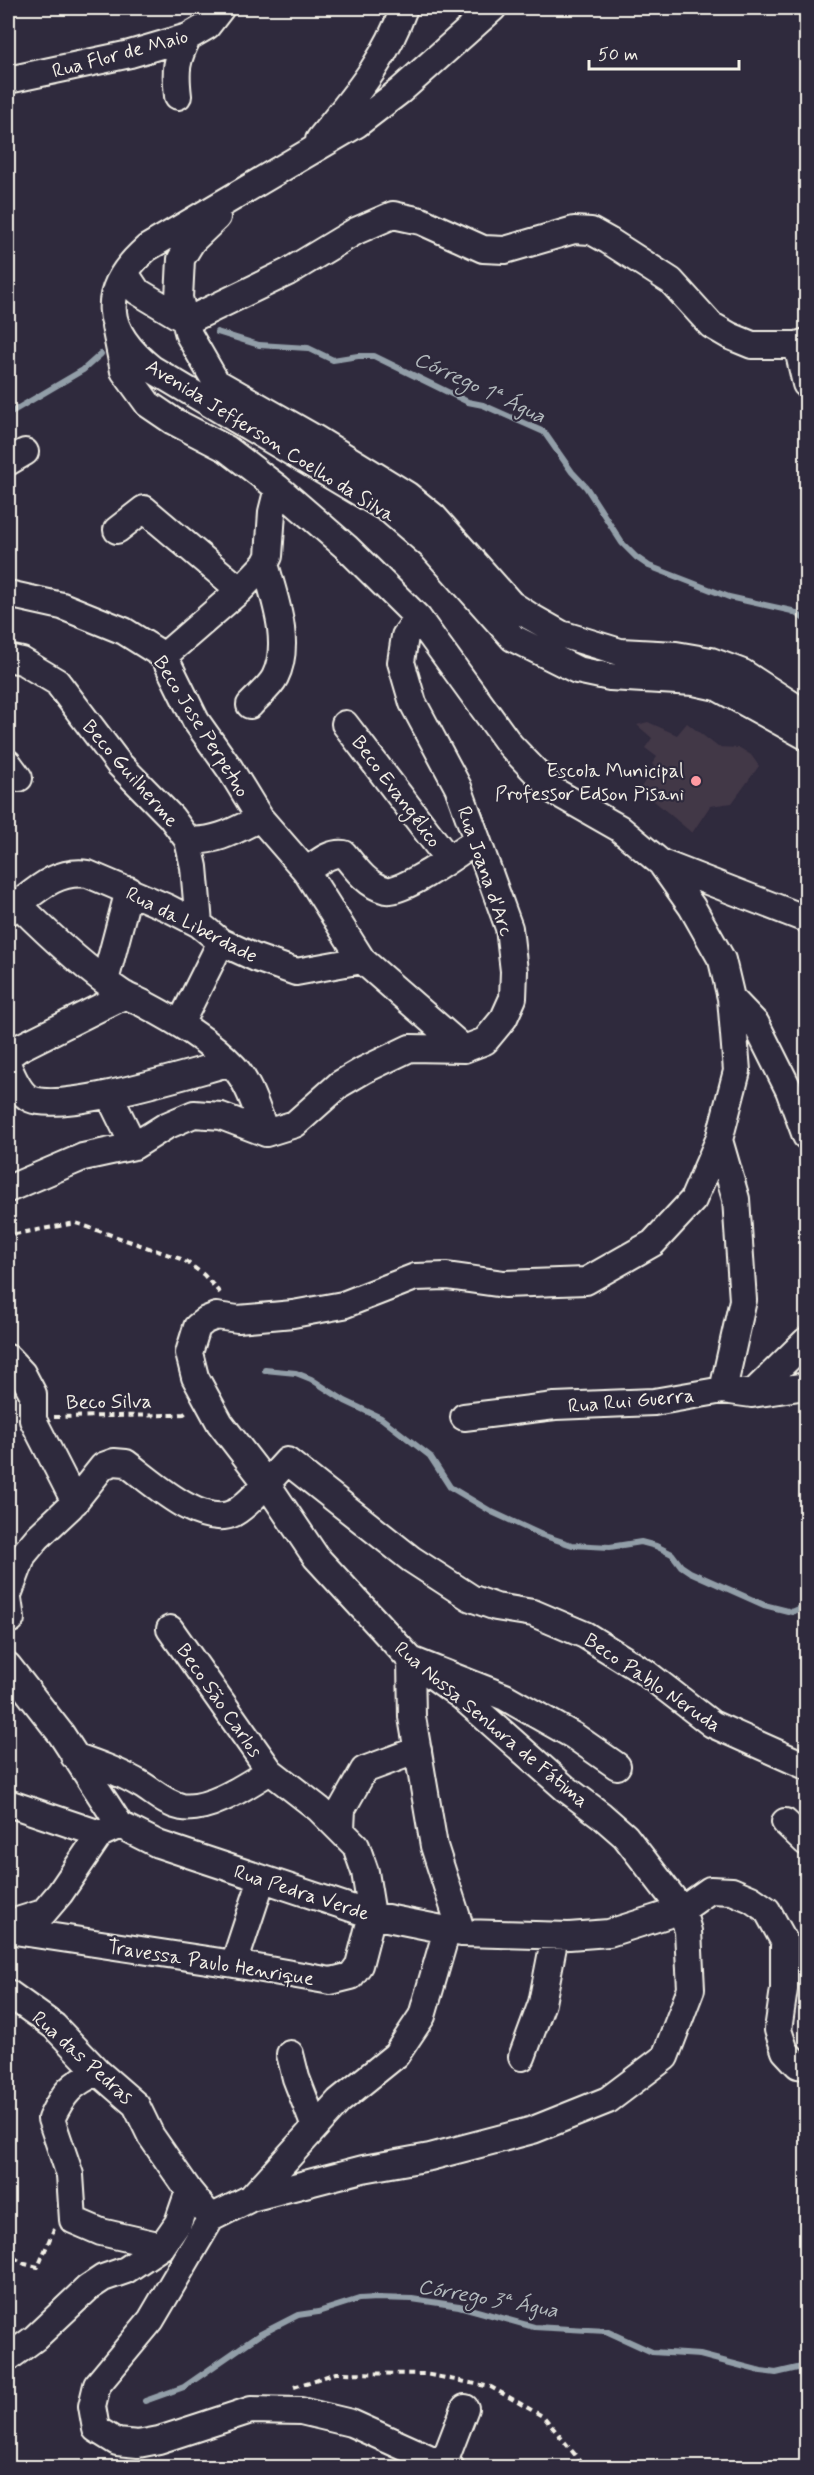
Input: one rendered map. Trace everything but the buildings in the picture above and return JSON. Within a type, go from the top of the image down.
[{"type":"street","name":"Rua Flor de Maio","points":[[8,80],[130,54],[189,37],[207,26],[221,8]]},
{"type":"street","points":[[312,149],[376,69],[394,36],[404,8]]},
{"type":"street","points":[[115,326],[113,307],[115,290],[133,260],[162,238],[357,124],[400,92],[493,8]]},
{"type":"street","points":[[178,96],[175,71],[179,55],[189,37]]},
{"type":"street","points":[[162,238],[181,259],[192,241],[209,223],[259,183]]},
{"type":"street","points":[[124,273],[138,291],[188,328],[356,231],[393,215],[421,221],[483,249],[505,250],[574,230],[591,231],[671,280],[711,325],[730,336],[752,345],[802,344],[807,384]]},
{"type":"street","name":"Avenida Jefferson Coelho da Silva","points":[[181,259],[179,298],[203,391],[389,510],[432,547],[513,638],[577,670],[610,677],[694,682],[717,687],[807,736]]},
{"type":"street","name":"Avenida Jefferson Coelho da Silva","points":[[115,326],[133,354],[152,369],[316,439],[407,495],[434,517],[511,604],[561,634],[620,652],[676,655],[711,662],[743,674],[807,714]]},
{"type":"street","name":"Rua Nossa Senhora de Fátima","points":[[115,326],[124,371],[148,404],[173,421],[227,449],[278,488],[346,547],[418,618],[510,745],[554,791],[619,828],[661,863],[692,907],[722,960],[731,998],[736,1071],[719,1140],[693,1200],[653,1243],[586,1281],[504,1284],[447,1276],[415,1277],[343,1305],[293,1314],[238,1319],[216,1316],[197,1327],[189,1353],[195,1377],[220,1422],[267,1484],[316,1557],[411,1660],[461,1696],[565,1788],[625,1836],[682,1910],[688,1931],[691,1989],[665,2057],[608,2100],[522,2133],[430,2157],[363,2169],[251,2198],[211,2218]]},
{"type":"street","name":"Rua Nossa Senhora de Fátima","points":[[203,391],[187,407],[194,420],[211,440]]},
{"type":"street","points":[[164,656],[240,590],[265,564],[268,556],[272,512],[278,488]]},
{"type":"street","points":[[117,530],[144,509],[240,590]]},
{"type":"street","points":[[250,705],[275,677],[282,645],[279,617],[265,564]]},
{"type":"street","name":"Beco Jose Perpetuo","points":[[8,594],[62,606],[124,631],[164,656],[196,722],[230,769],[260,818],[306,871],[362,960]]},
{"type":"street","name":"Rua Joana d'Arc","points":[[266,1133],[295,1124],[340,1084],[410,1048],[464,1049],[485,1041],[504,1018],[513,998],[514,980],[509,928],[458,787],[413,703],[401,662],[405,636],[418,618]]},
{"type":"street","name":"Beco Guilherme","points":[[8,658],[22,661],[57,682],[118,764],[171,817],[188,840],[194,867],[199,924]]},
{"type":"street","name":"Beco Evangélico","points":[[345,724],[448,859]]},
{"type":"street","points":[[188,840],[201,841],[219,838],[260,818]]},
{"type":"street","points":[[306,871],[328,855],[344,854],[356,870],[373,885],[388,891],[404,887],[476,841]]},
{"type":"street","points":[[661,863],[807,919]]},
{"type":"street","name":"Rua da Liberdade","points":[[13,908],[50,880],[75,872],[88,874],[129,890],[199,924],[221,942],[256,958],[296,972],[362,960]]},
{"type":"street","points":[[8,1059],[8,1056],[19,1048],[115,988],[129,890]]},
{"type":"street","points":[[13,908],[43,929],[115,988],[180,1024],[235,1067],[248,1090],[266,1133]]},
{"type":"street","points":[[180,1024],[221,942]]},
{"type":"street","points":[[362,960],[464,1049]]},
{"type":"street","points":[[731,998],[756,1024],[789,1090],[807,1136]]},
{"type":"street","points":[[8,1066],[20,1089],[28,1098],[43,1103],[109,1095],[229,1063]]},
{"type":"street","points":[[109,1095],[134,1146]]},
{"type":"street","points":[[8,1189],[83,1157],[134,1146],[166,1126],[194,1114],[222,1116],[266,1133]]},
{"type":"street","name":"Rua Rui Guerra","points":[[464,1417],[555,1406],[654,1402],[723,1390],[743,1300],[736,1199],[719,1140]]},
{"type":"street","points":[[752,1394],[807,1341]]},
{"type":"street","points":[[8,1358],[22,1373],[33,1394],[33,1420],[75,1502]]},
{"type":"street","points":[[723,1390],[752,1394],[807,1386]]},
{"type":"street","name":"Beco Pablo Neruda","points":[[267,1484],[287,1461],[411,1559],[471,1598],[496,1608],[533,1613],[585,1635],[646,1673],[712,1724],[807,1766]]},
{"type":"street","points":[[8,1604],[23,1555],[38,1537],[75,1502],[103,1466],[114,1462],[126,1463],[194,1512],[221,1517],[235,1512],[267,1484]]},
{"type":"street","name":"Beco São Carlos","points":[[170,1629],[270,1771],[319,1809],[356,1846],[365,1872],[372,1915]]},
{"type":"street","points":[[251,2198],[339,2101],[396,2055],[422,2016],[455,1932],[434,1846],[412,1717],[411,1660],[505,1697],[574,1736],[617,1766]]},
{"type":"street","name":"Rua Pedra Verde","points":[[8,1666],[61,1734],[110,1830],[372,1915],[455,1932],[555,1936],[609,1933],[682,1910],[710,1890],[732,1891],[751,1899],[767,1910],[784,1941],[784,1989],[778,2030],[796,2047]]},
{"type":"street","points":[[341,1829],[342,1809],[364,1770],[418,1750]]},
{"type":"street","name":"Beco São Carlos","points":[[74,1756],[110,1768],[142,1785],[162,1800],[183,1807],[215,1802],[270,1771]]},
{"type":"street","points":[[8,1803],[110,1830],[43,1913],[8,1924]]},
{"type":"street","points":[[785,1822],[807,1842]]},
{"type":"street","points":[[234,1964],[262,1879]]},
{"type":"street","name":"Travessa Paulo Henrique","points":[[8,1930],[331,1981],[351,1976],[359,1965],[372,1915]]},
{"type":"street","points":[[522,2057],[542,2003],[555,1936]]},
{"type":"street","name":"Rua das Pedras","points":[[8,1993],[54,2026],[99,2072],[136,2105],[151,2136],[189,2191],[211,2218]]},
{"type":"street","points":[[796,2047],[798,2065],[807,2066]]},
{"type":"street","points":[[290,2054],[315,2127]]},
{"type":"street","points":[[99,2072],[80,2079],[61,2096],[51,2119],[70,2175],[73,2220],[101,2232],[162,2246]]},
{"type":"street","points":[[8,2358],[35,2338],[88,2288],[104,2278],[135,2265],[162,2246],[178,2223],[189,2191]]},
{"type":"street","points":[[211,2218],[151,2320],[97,2385],[92,2406],[96,2429],[117,2442],[138,2444],[159,2440],[252,2410],[301,2411],[351,2423],[447,2466],[465,2408]]},
{"type":"path","points":[[8,1225],[15,1234],[76,1223],[184,1260],[204,1275],[238,1319]]},
{"type":"path","name":"Beco Silva","points":[[33,1420],[74,1415],[117,1417],[184,1414],[207,1398]]},
{"type":"path","points":[[8,2217],[11,2256],[38,2267],[55,2227],[73,2220]]},
{"type":"path","points":[[291,2388],[336,2373],[424,2374],[491,2387],[544,2417],[586,2468]]},
{"type":"shaded area","name":"Escola Municipal Professor Edson Pisani","points":[[648,722],[677,735],[687,723],[718,747],[740,748],[751,755],[759,766],[732,803],[710,806],[692,833],[640,789],[657,757],[645,748],[652,738],[637,725]]},
{"type":"waterway","name":"Córrego 1ª Água","points":[[217,332],[259,345],[308,348],[333,360],[374,356],[468,402],[483,405],[544,432],[572,472],[586,487],[622,543],[636,557],[649,566],[729,597],[792,611],[806,620]]},
{"type":"waterway","name":"Córrego 1ª Água","points":[[8,414],[83,370],[101,354]]},
{"type":"waterway","points":[[8,1275],[12,1274]]},
{"type":"waterway","points":[[265,1370],[296,1373],[311,1379],[345,1401],[381,1418],[430,1456],[450,1487],[492,1512],[542,1535],[572,1545],[610,1547],[641,1542],[656,1546],[672,1554],[681,1566],[690,1572],[764,1605],[792,1612],[806,1606]]},
{"type":"waterway","name":"Córrego 3ª Água","points":[[145,2401],[184,2387],[259,2335],[298,2315],[318,2312],[359,2299],[377,2298],[412,2299],[459,2306],[534,2327],[606,2331],[652,2352],[700,2355],[761,2371],[776,2373],[806,2366]]},
{"type":"place","name":"Escola Municipal Professor Edson Pisani","points":[[696,781]]}]
